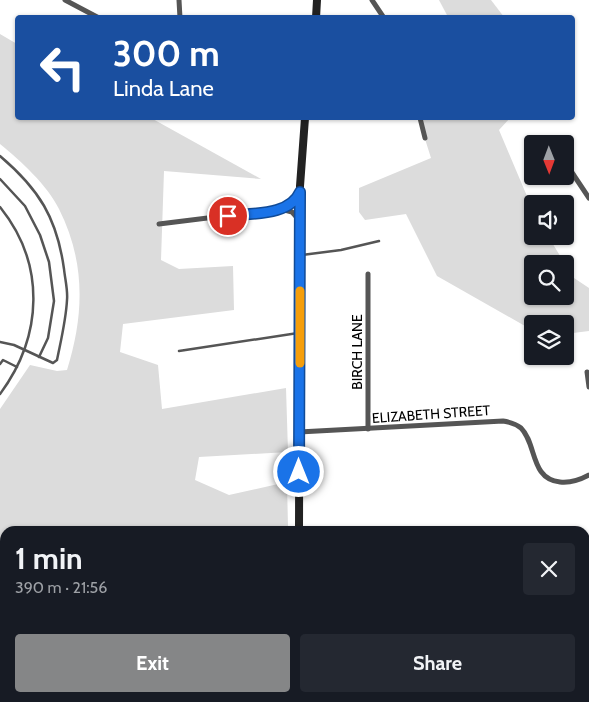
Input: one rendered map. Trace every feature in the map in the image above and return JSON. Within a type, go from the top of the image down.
[{"type":"street","points":[[65,0],[93,15]]},
{"type":"street","points":[[179,0],[180,15]]},
{"type":"street","points":[[316,15],[317,0]]},
{"type":"street","points":[[372,0],[382,15]]},
{"type":"street","points":[[299,526],[300,192],[304,120]]},
{"type":"street","points":[[420,120],[425,138]]},
{"type":"street","points":[[574,176],[589,198]]},
{"type":"street","points":[[159,224],[280,209],[292,203],[300,192]]},
{"type":"street","points":[[280,209],[292,212],[300,222]]},
{"type":"street","name":"BIRCH LANE","points":[[368,274],[368,429]]},
{"type":"street","points":[[587,372],[589,387]]},
{"type":"street","name":"ELIZABETH STREET","points":[[299,432],[503,421],[516,425],[525,434],[539,469],[548,478],[555,482],[569,482],[584,478],[589,474]]},
{"type":"lane","points":[[0,156],[20,173],[38,195],[53,223],[61,251],[68,299],[57,360],[53,363],[14,345],[0,342]]},
{"type":"lane","points":[[0,179],[25,206],[40,235],[49,262],[54,301],[48,338],[39,357]]},
{"type":"lane","points":[[0,207],[19,236],[26,255],[32,276],[33,315],[24,351],[17,367],[0,394]]},
{"type":"lane","points":[[300,255],[341,250],[380,240]]},
{"type":"lane","points":[[179,351],[300,333]]},
{"type":"lane","points":[[0,364],[2,360],[17,367]]},
{"type":"shaded area","points":[[439,0],[491,0],[502,15],[447,15]]},
{"type":"shaded area","points":[[0,34],[15,43],[15,120],[155,120],[261,179],[164,171],[161,260],[179,269],[233,266],[234,310],[123,324],[120,352],[158,365],[162,409],[286,388],[288,452],[199,457],[195,480],[229,495],[287,482],[288,526],[0,526],[0,409],[30,365],[57,371],[67,370],[77,329],[80,289],[74,249],[59,209],[41,182],[0,144]]},
{"type":"shaded area","points":[[419,120],[508,120],[499,130],[526,195],[524,195],[524,245],[554,245],[560,255],[524,255],[524,305],[574,305],[574,278],[589,288],[589,331],[574,333],[574,315],[524,315],[524,325],[437,276],[406,214],[365,220],[359,212],[359,188],[431,158]]},
{"type":"slow traffic","points":[[300,291],[300,363]]},
{"type":"route","points":[[228,216],[285,208],[296,200],[300,192],[299,472]]}]
